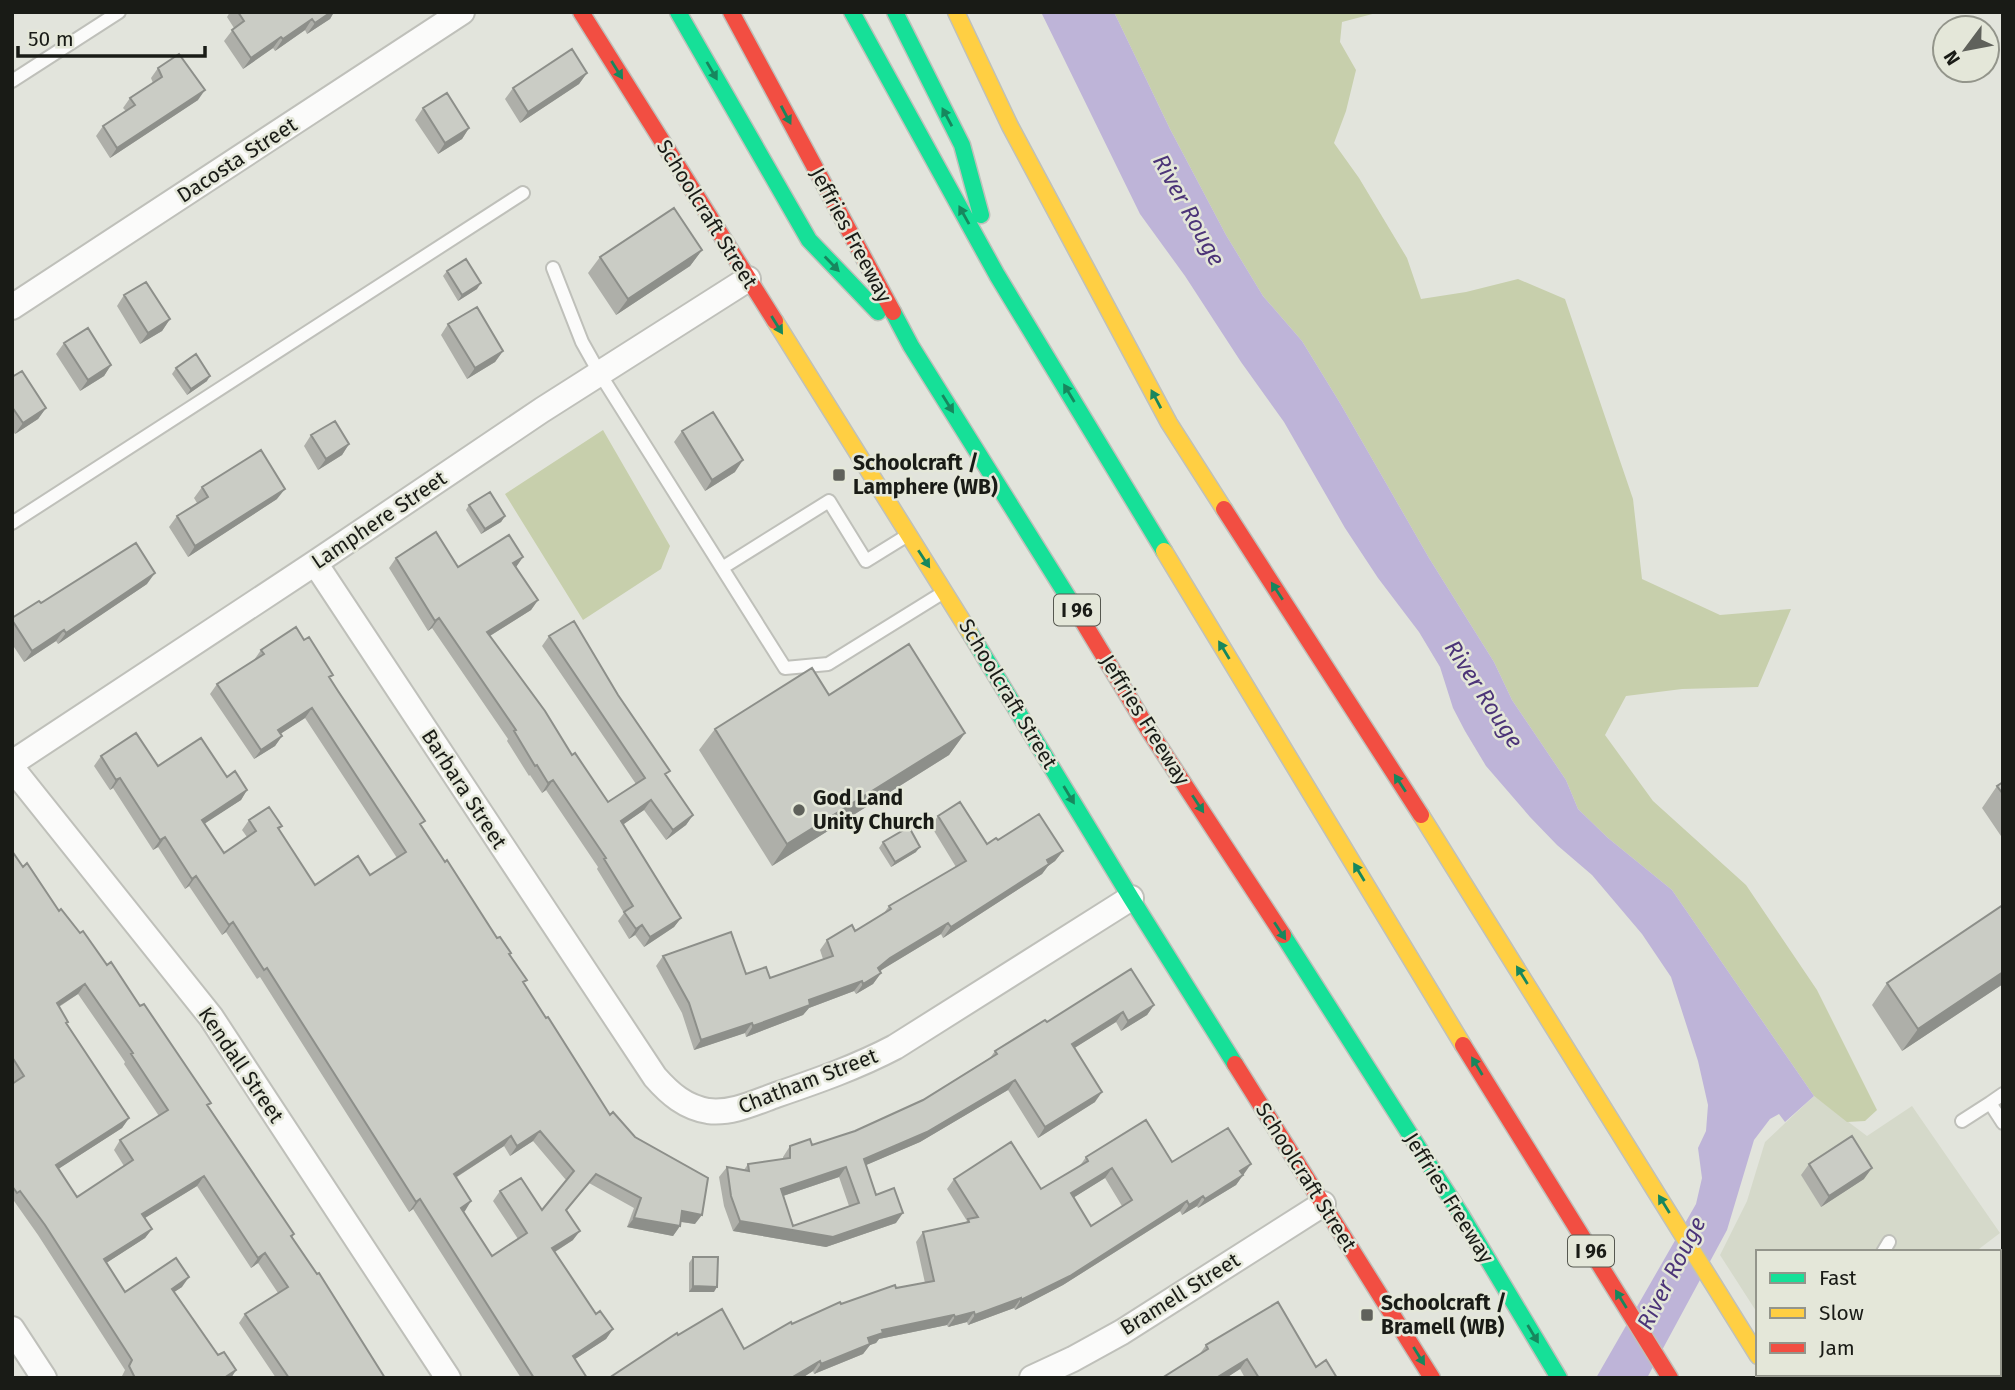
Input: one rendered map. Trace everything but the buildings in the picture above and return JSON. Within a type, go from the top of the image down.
[{"type":"main road","name":"Schoolcraft Street","points":[[581,12],[945,592],[1131,898],[1432,1378]]},
{"type":"main road","points":[[678,12],[809,240],[911,346]]},
{"type":"main road","name":"Jeffries Freeway","points":[[731,12],[911,346],[1048,563],[1148,729],[1244,873],[1460,1213],[1559,1378]]},
{"type":"main road","name":"I 96","points":[[852,12],[998,275],[1512,1125],[1670,1378]]},
{"type":"main road","points":[[895,12],[918,63],[962,145],[998,275]]},
{"type":"main road","points":[[956,12],[1010,126],[1169,423],[1476,901],[1756,1353]]},
{"type":"street","name":"Dacosta Street","points":[[12,307],[462,12]]},
{"type":"street","name":"Lamphere Street","points":[[12,766],[452,470],[748,279]]},
{"type":"street","name":"Barbara Street","points":[[316,564],[613,1014]]},
{"type":"street","name":"Kendall Street","points":[[12,766],[211,1017],[448,1378]]},
{"type":"street","name":"Chatham Street","points":[[613,1014],[655,1077],[669,1093],[688,1105],[708,1111],[735,1110],[864,1064],[1131,898]]},
{"type":"street","name":"Bramell Street","points":[[1032,1378],[1122,1332],[1323,1204]]},
{"type":"street","points":[[12,1329],[44,1378]]},
{"type":"lane","points":[[12,81],[119,12]]},
{"type":"lane","points":[[12,523],[523,193]]},
{"type":"lane","points":[[553,268],[582,342],[600,374],[785,668],[828,664],[945,592]]},
{"type":"lane","points":[[722,568],[829,501],[866,561],[908,535]]},
{"type":"lane","points":[[1962,1121],[2003,1094]]},
{"type":"lane","points":[[1990,1103],[2003,1124]]},
{"type":"shaded area","points":[[1814,1096],[1867,1136],[1912,1106],[2000,1233],[1978,1250],[1756,1250],[1756,1311],[1720,1255],[1747,1201],[1765,1142]]},
{"type":"shaded area","points":[[1799,1376],[1906,1376],[1906,1378]]},
{"type":"green space","points":[[1114,12],[1380,12],[1342,22],[1340,42],[1356,70],[1346,111],[1334,143],[1359,178],[1407,258],[1421,299],[1466,292],[1518,279],[1565,299],[1633,499],[1642,579],[1720,615],[1791,609],[1758,687],[1682,689],[1626,696],[1605,735],[1653,801],[1746,885],[1817,990],[1877,1110],[1865,1121],[1847,1122],[1814,1096],[1672,890],[1608,838],[1578,809],[1566,780],[1512,700],[1494,662],[1429,558],[1302,341],[1263,296],[1226,235],[1170,129]]},
{"type":"green space","points":[[603,430],[670,546],[661,569],[583,620],[505,494]]},
{"type":"water","name":"River Rouge","points":[[1041,12],[1114,12],[1170,129],[1226,235],[1263,296],[1302,341],[1429,558],[1494,662],[1512,700],[1566,780],[1578,809],[1608,838],[1672,890],[1814,1096],[1785,1122],[1779,1114],[1770,1119],[1754,1140],[1727,1230],[1647,1378],[1596,1378],[1696,1204],[1702,1178],[1698,1148],[1706,1131],[1708,1105],[1698,1061],[1671,977],[1642,934],[1592,875],[1557,845],[1486,766],[1453,708],[1440,667],[1419,632],[1345,528],[1284,422],[1140,214]]},
{"type":"traffic: fast","points":[[678,12],[809,240],[878,312]]},
{"type":"traffic: fast","points":[[852,12],[997,275],[1164,551]]},
{"type":"traffic: fast","points":[[895,12],[962,145],[981,215]]},
{"type":"traffic: fast","points":[[893,312],[911,346],[1076,610]]},
{"type":"traffic: fast","points":[[970,633],[1235,1064]]},
{"type":"traffic: fast","points":[[1283,935],[1460,1213],[1559,1378]]},
{"type":"traffic: slow","points":[[956,12],[1010,126],[1169,423],[1224,509]]},
{"type":"traffic: slow","points":[[775,321],[970,633]]},
{"type":"traffic: slow","points":[[1164,551],[1463,1045]]},
{"type":"traffic: slow","points":[[1421,815],[1756,1353]]},
{"type":"traffic: jam","points":[[581,12],[775,321]]},
{"type":"traffic: jam","points":[[731,12],[893,312]]},
{"type":"traffic: jam","points":[[1224,509],[1421,815]]},
{"type":"traffic: jam","points":[[1076,610],[1148,729],[1283,935]]},
{"type":"traffic: jam","points":[[1463,1045],[1670,1378]]},
{"type":"traffic: jam","points":[[1235,1064],[1432,1378]]},
{"type":"place","name":"Schoolcraft / Lamphere (WB)","points":[[839,475]]},
{"type":"place","name":"God Land Unity Church","points":[[799,810]]},
{"type":"place","name":"Schoolcraft / Bramell (WB)","points":[[1367,1315]]}]
